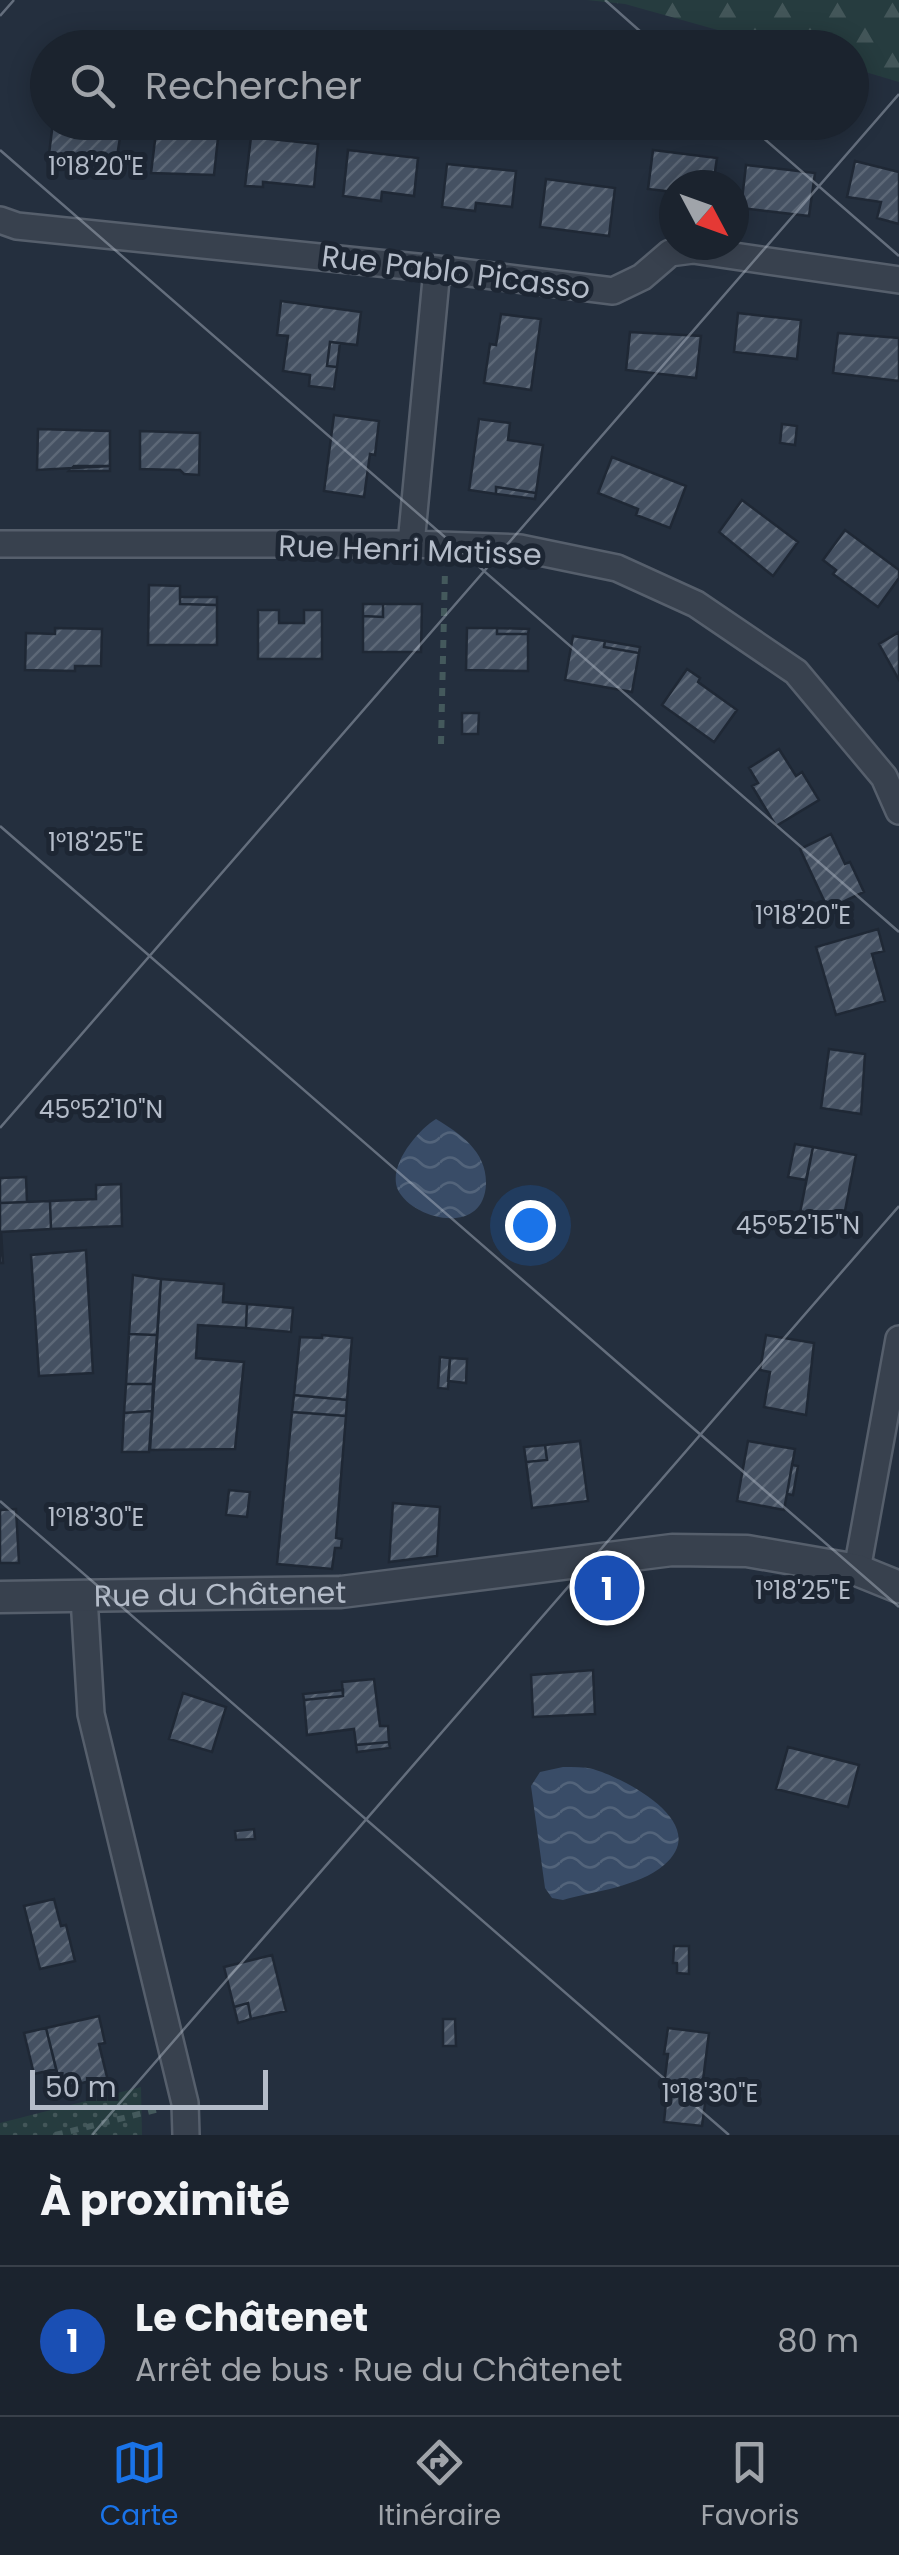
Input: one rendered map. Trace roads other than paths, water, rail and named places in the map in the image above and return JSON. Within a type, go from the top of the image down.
[{"type":"street","name":"Rue Pablo Picasso","points":[[0,220],[17,226],[613,290],[642,277],[670,253],[693,250],[899,280]]},
{"type":"street","points":[[411,544],[438,269]]},
{"type":"street","name":"Rue Henri Matisse","points":[[0,544],[411,544],[520,548],[617,568],[696,604],[796,672],[892,772],[899,811]]},
{"type":"street","points":[[858,1570],[899,1339]]},
{"type":"street","name":"Rue du Châtenet","points":[[186,2135],[185,2103],[92,1714],[84,1597],[341,1592],[672,1550],[746,1551],[858,1570],[899,1587]]},
{"type":"street","points":[[0,1597],[84,1597]]},
{"type":"water","points":[[436,1119],[471,1145],[485,1173],[482,1201],[474,1212],[461,1217],[447,1218],[418,1209],[398,1190],[400,1160],[413,1140]]},
{"type":"water","points":[[563,1767],[590,1768],[608,1774],[659,1805],[672,1819],[678,1834],[676,1850],[664,1865],[616,1887],[563,1900],[552,1898],[545,1888],[531,1786],[540,1772]]},
{"type":"place","name":"Le Châtenet","points":[[607,1588]]}]
